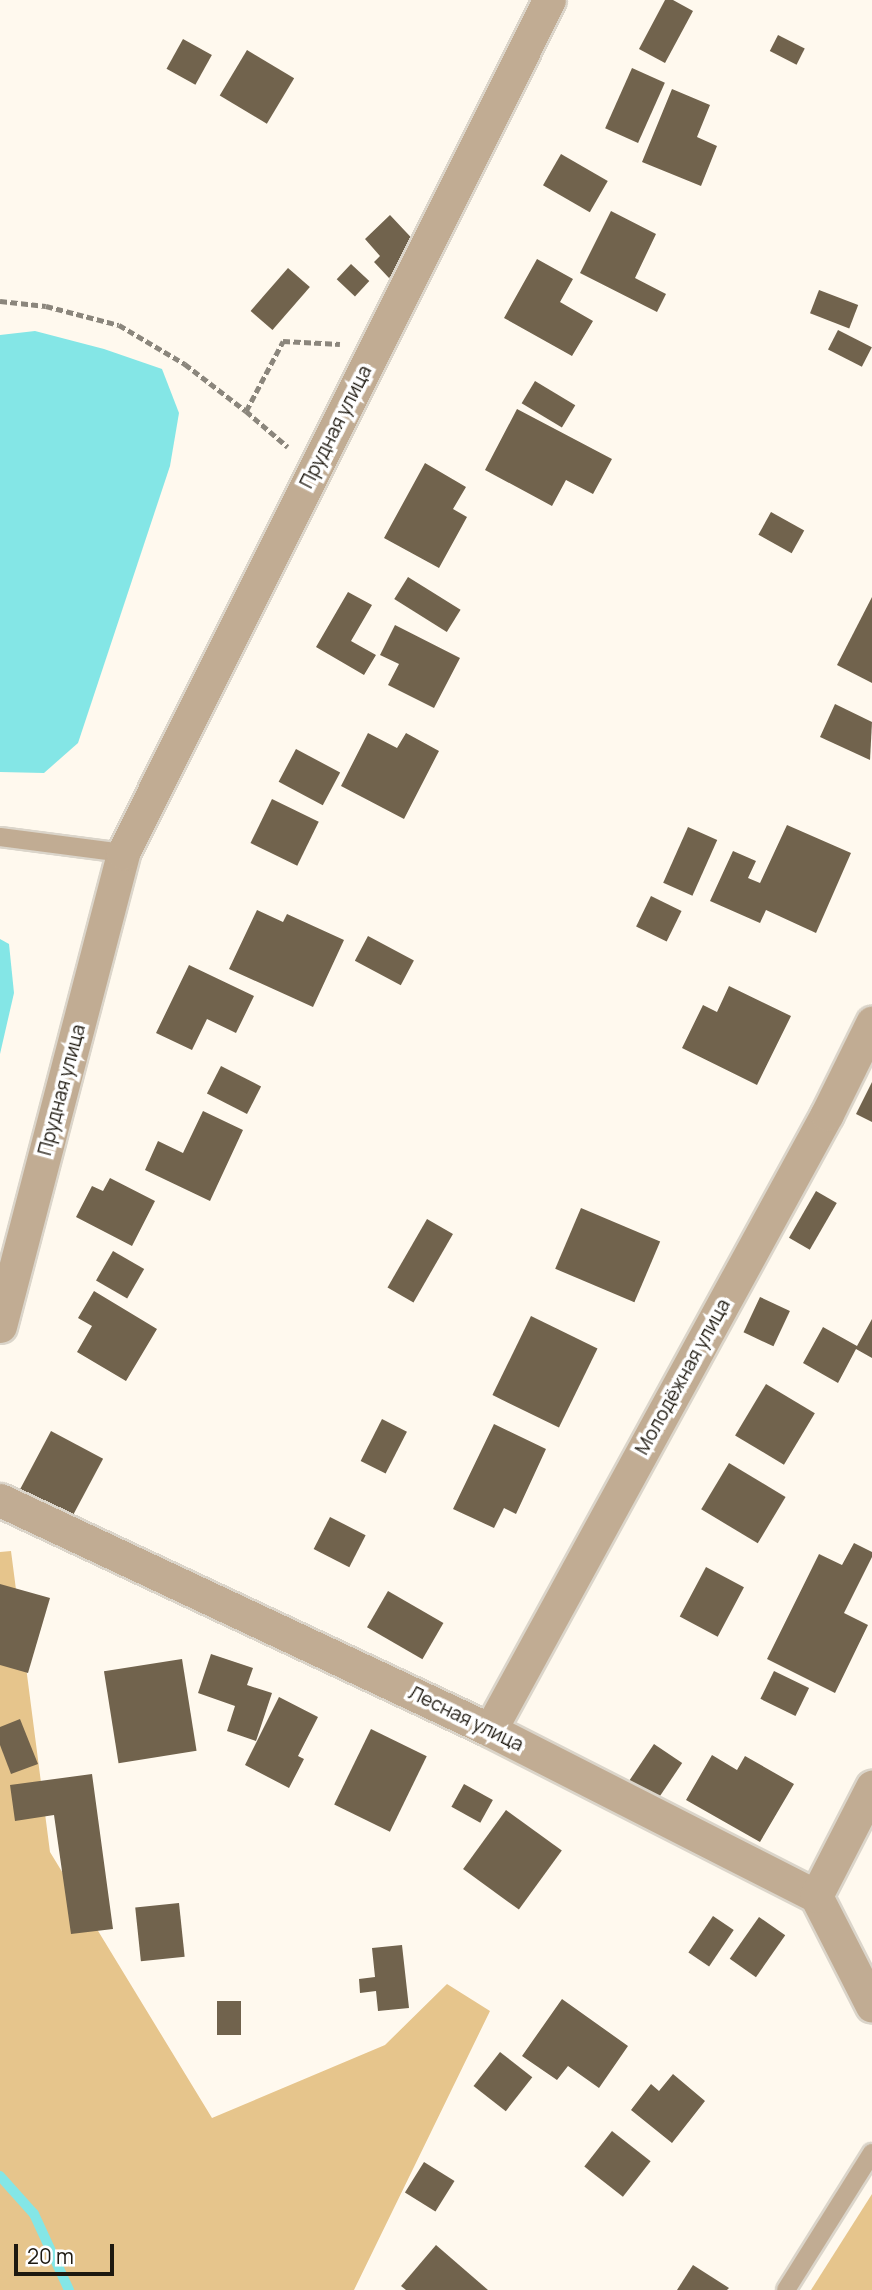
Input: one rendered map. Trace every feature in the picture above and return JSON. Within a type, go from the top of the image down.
[{"type":"street","name":"Прудная улица","points":[[0,1326],[123,853],[549,0]]},
{"type":"street","name":"Молодёжная улица","points":[[490,1730],[827,1114],[872,1023]]},
{"type":"street","name":"Лесная улица","points":[[0,1500],[490,1730],[816,1896]]},
{"type":"street","points":[[872,1787],[816,1896],[872,2006]]},
{"type":"lane","points":[[0,837],[123,853]]},
{"type":"lane","points":[[786,2290],[872,2153]]},
{"type":"path","points":[[0,302],[46,306],[119,325],[185,364],[246,411],[314,470]]},
{"type":"path","points":[[246,411],[283,341],[376,346]]},
{"type":"shaded area","points":[[11,1551],[50,1852],[212,2118],[385,2045],[447,1984],[490,2011],[354,2290],[0,2290],[0,1552]]},
{"type":"shaded area","points":[[872,2194],[872,2290],[811,2290]]},
{"type":"water","points":[[35,331],[104,349],[162,369],[179,413],[170,466],[78,743],[44,773],[0,772],[0,335]]},
{"type":"water","points":[[0,939],[9,944],[14,993],[0,1054]]},
{"type":"building","points":[[665,0],[673,0],[693,11],[665,63],[639,49]]},
{"type":"building","points":[[778,35],[805,49],[797,65],[770,51]]},
{"type":"building","points":[[183,39],[212,55],[195,85],[167,69]]},
{"type":"building","points":[[247,50],[294,78],[267,124],[220,95]]},
{"type":"building","points":[[632,68],[665,83],[638,143],[605,128]]},
{"type":"building","points":[[672,89],[710,105],[697,137],[717,146],[701,186],[642,162]]},
{"type":"building","points":[[561,154],[608,181],[590,212],[543,185]]},
{"type":"building","points":[[611,211],[656,234],[635,278],[666,294],[657,312],[580,273]]},
{"type":"building","points":[[390,215],[421,248],[389,278],[374,262],[380,256],[365,239]]},
{"type":"building","points":[[537,259],[573,279],[560,302],[593,321],[572,356],[504,318]]},
{"type":"building","points":[[351,264],[369,281],[355,296],[337,279]]},
{"type":"building","points":[[288,268],[310,287],[272,330],[251,311]]},
{"type":"building","points":[[819,290],[858,305],[849,328],[810,313]]},
{"type":"building","points":[[838,330],[872,347],[862,367],[828,350]]},
{"type":"building","points":[[535,381],[575,405],[562,427],[522,403]]},
{"type":"building","points":[[517,409],[612,459],[593,494],[566,480],[552,506],[485,470]]},
{"type":"building","points":[[425,463],[466,487],[453,509],[467,517],[439,568],[384,538]]},
{"type":"building","points":[[771,512],[804,530],[792,553],[758,535]]},
{"type":"building","points":[[408,577],[461,610],[447,632],[394,599]]},
{"type":"building","points":[[348,592],[372,605],[351,641],[376,655],[364,675],[316,647]]},
{"type":"building","points":[[872,597],[872,683],[837,665]]},
{"type":"building","points":[[395,625],[460,658],[434,708],[388,685],[399,664],[380,655]]},
{"type":"building","points":[[835,704],[872,722],[870,760],[820,737]]},
{"type":"building","points":[[368,733],[397,748],[406,733],[439,751],[404,819],[341,786]]},
{"type":"building","points":[[296,749],[340,772],[323,805],[279,782]]},
{"type":"building","points":[[272,799],[319,822],[297,866],[251,843]]},
{"type":"building","points":[[787,825],[851,853],[816,933],[766,910],[760,923],[710,901],[733,851],[756,861],[748,878],[760,883]]},
{"type":"building","points":[[688,827],[717,840],[692,896],[663,883]]},
{"type":"building","points":[[651,896],[682,911],[667,941],[636,927]]},
{"type":"building","points":[[257,910],[283,922],[287,914],[344,940],[313,1007],[229,969]]},
{"type":"building","points":[[368,936],[414,960],[401,985],[355,961]]},
{"type":"building","points":[[189,965],[254,996],[236,1033],[207,1019],[192,1050],[156,1033]]},
{"type":"building","points":[[729,986],[791,1016],[757,1085],[682,1048],[703,1005],[717,1012]]},
{"type":"building","points":[[221,1066],[261,1086],[247,1114],[207,1094]]},
{"type":"building","points":[[872,1082],[872,1122],[856,1114]]},
{"type":"building","points":[[203,1111],[243,1130],[210,1201],[145,1170],[158,1141],[183,1153]]},
{"type":"building","points":[[110,1178],[155,1201],[132,1246],[76,1217],[92,1186],[103,1191]]},
{"type":"building","points":[[816,1191],[837,1203],[810,1250],[789,1238]]},
{"type":"building","points":[[581,1208],[660,1242],[634,1302],[555,1269]]},
{"type":"building","points":[[427,1219],[453,1234],[413,1302],[387,1287]]},
{"type":"building","points":[[113,1251],[144,1269],[127,1298],[96,1280]]},
{"type":"building","points":[[94,1291],[157,1329],[126,1381],[77,1352],[92,1326],[78,1318]]},
{"type":"building","points":[[760,1297],[790,1311],[773,1346],[744,1332]]},
{"type":"building","points":[[531,1316],[598,1348],[559,1428],[492,1395]]},
{"type":"building","points":[[872,1319],[872,1358],[856,1349],[838,1383],[803,1363],[823,1327],[857,1346]]},
{"type":"building","points":[[766,1384],[815,1413],[784,1465],[735,1435]]},
{"type":"building","points":[[382,1419],[407,1432],[386,1474],[361,1461]]},
{"type":"building","points":[[494,1424],[546,1449],[516,1514],[504,1508],[494,1528],[453,1509]]},
{"type":"building","points":[[51,1431],[103,1459],[72,1518],[20,1490]]},
{"type":"building","points":[[729,1463],[786,1497],[758,1543],[701,1509]]},
{"type":"building","points":[[330,1517],[366,1535],[349,1567],[314,1549]]},
{"type":"building","points":[[854,1543],[872,1552],[872,1557],[844,1613],[868,1625],[835,1693],[767,1659],[819,1554],[842,1565]]},
{"type":"building","points":[[706,1567],[744,1587],[718,1637],[680,1616]]},
{"type":"building","points":[[0,1584],[50,1598],[28,1673],[0,1665]]},
{"type":"building","points":[[388,1591],[443,1623],[422,1659],[367,1627]]},
{"type":"building","points":[[211,1654],[253,1668],[247,1685],[272,1693],[256,1741],[227,1731],[235,1706],[198,1693]]},
{"type":"building","points":[[182,1659],[197,1751],[119,1763],[104,1671]]},
{"type":"building","points":[[774,1671],[809,1688],[795,1716],[760,1699]]},
{"type":"building","points":[[279,1697],[318,1717],[298,1756],[304,1759],[289,1788],[245,1765]]},
{"type":"building","points":[[20,1719],[38,1764],[11,1774],[0,1745],[0,1727]]},
{"type":"building","points":[[371,1729],[427,1756],[390,1832],[334,1804]]},
{"type":"building","points":[[654,1744],[682,1763],[655,1804],[627,1785]]},
{"type":"building","points":[[712,1755],[737,1770],[745,1756],[794,1784],[760,1842],[686,1800]]},
{"type":"building","points":[[92,1774],[113,1929],[71,1934],[54,1815],[15,1821],[10,1785]]},
{"type":"building","points":[[464,1784],[493,1800],[480,1823],[451,1807]]},
{"type":"building","points":[[506,1810],[562,1851],[519,1910],[463,1869]]},
{"type":"building","points":[[179,1903],[185,1957],[141,1961],[135,1908]]},
{"type":"building","points":[[713,1916],[734,1930],[709,1966],[688,1952]]},
{"type":"building","points":[[759,1917],[785,1935],[756,1977],[730,1959]]},
{"type":"building","points":[[402,1945],[409,2008],[378,2011],[376,1991],[360,1993],[359,1979],[375,1977],[372,1948]]},
{"type":"building","points":[[562,1999],[628,2046],[599,2088],[568,2066],[557,2080],[522,2056]]},
{"type":"building","points":[[217,2001],[241,2001],[241,2035],[217,2035]]},
{"type":"building","points":[[500,2052],[532,2077],[506,2111],[474,2086]]},
{"type":"building","points":[[673,2074],[705,2101],[672,2143],[631,2110],[651,2084],[659,2091]]},
{"type":"building","points":[[612,2131],[651,2161],[623,2197],[584,2166]]},
{"type":"building","points":[[424,2162],[455,2181],[435,2212],[405,2193]]},
{"type":"building","points":[[436,2245],[488,2290],[406,2290],[401,2286]]},
{"type":"building","points":[[693,2265],[729,2288],[677,2290]]},
{"type":"waterway","points":[[0,2176],[34,2214],[69,2290]]}]
